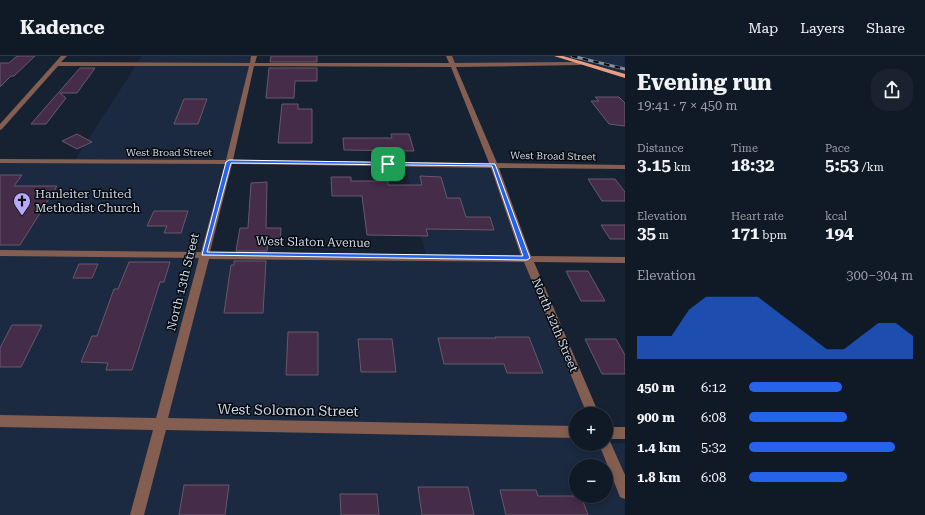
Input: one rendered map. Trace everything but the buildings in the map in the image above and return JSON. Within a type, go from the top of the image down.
[{"type":"main road","points":[[557,56],[625,76]]},
{"type":"street","points":[[0,128],[64,56]]},
{"type":"street","points":[[57,64],[253,60],[451,60],[580,63]]},
{"type":"street","name":"North 13th Street","points":[[137,515],[229,162],[253,60]]},
{"type":"street","name":"North 12th Street","points":[[451,60],[494,165],[527,258],[590,407]]},
{"type":"street","name":"West Broad Street","points":[[0,161],[625,167]]},
{"type":"street","name":"West Slaton Avenue","points":[[0,253],[204,254],[625,260]]},
{"type":"street","name":"West Solomon Street","points":[[0,421],[569,432]]},
{"type":"street","points":[[613,433],[625,433]]},
{"type":"street","points":[[609,451],[625,492]]},
{"type":"shaded area","points":[[142,56],[252,56],[235,132],[201,256],[427,260],[405,164],[491,166],[593,407],[569,407],[569,451],[613,451],[613,443],[625,443],[625,515],[0,515],[0,163],[73,163]]},
{"type":"shaded area","points":[[448,56],[625,56],[625,77],[587,65],[452,65]]},
{"type":"railway","points":[[572,56],[625,69]]},
{"type":"place","name":"Hanleiter United Methodist Church","points":[[22,216]]},
{"type":"route","points":[[229,162],[388,164],[494,165],[527,258],[204,254],[229,162]]}]
